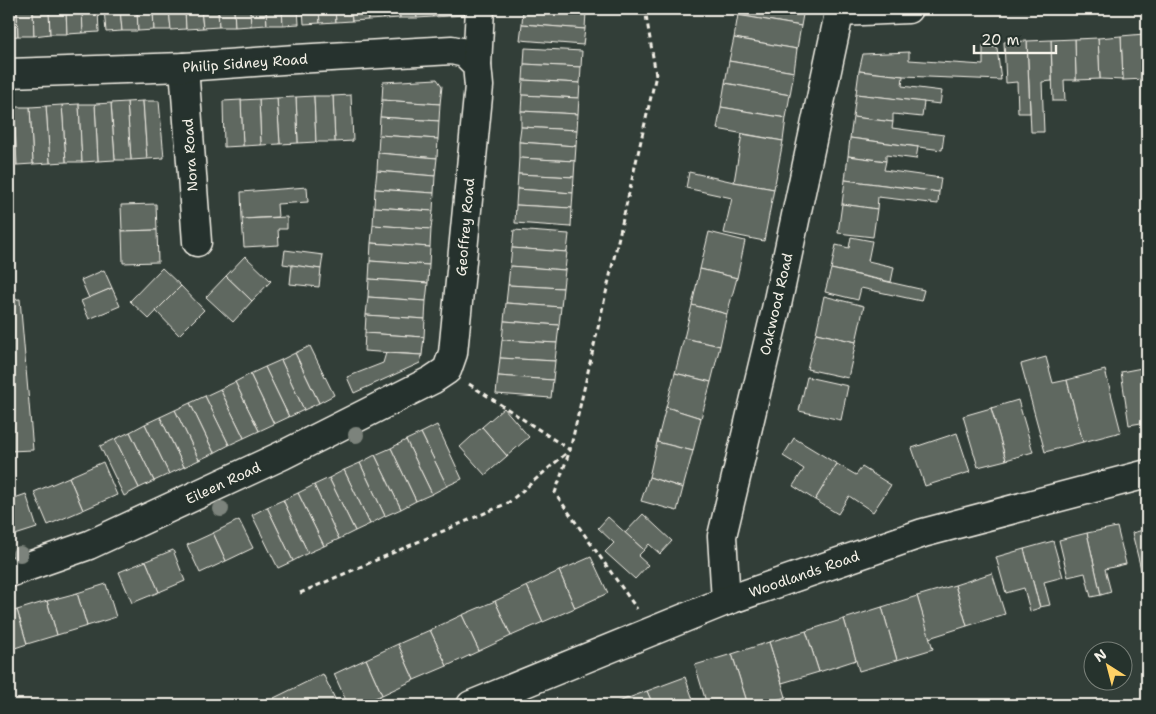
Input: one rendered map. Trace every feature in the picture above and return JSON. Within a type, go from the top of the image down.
[{"type":"street","name":"Geoffrey Road","points":[[439,375],[454,353],[479,86],[476,65],[480,9]]},
{"type":"street","points":[[839,10],[908,9]]},
{"type":"street","name":"Oakwood Road","points":[[726,601],[722,536],[775,314],[839,10]]},
{"type":"street","name":"Philip Sidney Road","points":[[9,73],[184,67],[452,50],[465,53],[476,65]]},
{"type":"street","name":"Nora Road","points":[[184,67],[197,242]]},
{"type":"street","name":"Eileen Road","points":[[9,573],[89,545],[283,455],[439,375]]},
{"type":"street","name":"Woodlands Road","points":[[471,705],[726,601],[923,533],[1147,474]]},
{"type":"path","points":[[644,9],[656,75],[570,450],[555,493],[653,630]]},
{"type":"path","points":[[439,375],[570,450]]},
{"type":"path","points":[[300,593],[508,503],[570,450]]},
{"type":"building","points":[[9,9],[17,9],[18,36],[9,37]]},
{"type":"building","points":[[17,9],[33,9],[34,36],[18,36]]},
{"type":"building","points":[[33,9],[49,9],[50,34],[34,36]]},
{"type":"building","points":[[49,9],[66,9],[67,34],[50,34]]},
{"type":"building","points":[[66,9],[82,9],[83,33],[67,34]]},
{"type":"building","points":[[82,9],[98,9],[99,32],[83,33]]},
{"type":"building","points":[[104,9],[120,9],[122,31],[106,32]]},
{"type":"building","points":[[120,9],[137,9],[138,31],[122,31]]},
{"type":"building","points":[[137,9],[153,9],[154,30],[138,31]]},
{"type":"building","points":[[153,9],[169,9],[171,30],[154,30]]},
{"type":"building","points":[[169,9],[185,9],[186,29],[171,30]]},
{"type":"building","points":[[185,9],[201,9],[203,28],[186,29]]},
{"type":"building","points":[[201,9],[218,9],[219,27],[203,28]]},
{"type":"building","points":[[218,9],[234,9],[235,27],[219,27]]},
{"type":"building","points":[[234,9],[250,9],[251,26],[235,27]]},
{"type":"building","points":[[250,9],[266,9],[267,25],[251,26]]},
{"type":"building","points":[[266,9],[282,9],[283,25],[267,25]]},
{"type":"building","points":[[282,9],[298,9],[299,24],[283,25]]},
{"type":"building","points":[[303,9],[319,9],[320,23],[304,24]]},
{"type":"building","points":[[319,9],[335,9],[336,22],[320,23]]},
{"type":"building","points":[[335,9],[351,9],[352,21],[336,22]]},
{"type":"building","points":[[351,9],[368,9],[368,20],[352,21]]},
{"type":"building","points":[[368,9],[384,9],[384,19],[368,20]]},
{"type":"building","points":[[384,9],[400,9],[400,18],[384,19]]},
{"type":"building","points":[[400,9],[416,9],[417,18],[400,18]]},
{"type":"building","points":[[416,9],[432,9],[433,17],[417,18]]},
{"type":"building","points":[[432,9],[448,9],[449,16],[433,17]]},
{"type":"building","points":[[448,9],[465,9],[465,15],[449,16]]},
{"type":"building","points":[[523,9],[586,12],[585,29],[522,24]]},
{"type":"building","points":[[539,9],[586,9],[586,12]]},
{"type":"building","points":[[739,9],[804,9],[801,26],[738,15]]},
{"type":"building","points":[[738,15],[801,26],[797,49],[734,38]]},
{"type":"building","points":[[522,24],[585,29],[583,45],[520,40]]},
{"type":"building","points":[[1144,34],[1147,34],[1147,92],[1146,79]]},
{"type":"building","points":[[1144,34],[1146,79],[1123,80],[1121,36]]},
{"type":"building","points":[[1121,36],[1123,80],[1100,79],[1098,38]]},
{"type":"building","points":[[734,38],[797,49],[794,72],[729,61]]},
{"type":"building","points":[[1098,38],[1100,79],[1076,80],[1075,39]]},
{"type":"building","points":[[1075,39],[1076,80],[1064,80],[1065,101],[1053,101],[1051,40]]},
{"type":"building","points":[[1051,40],[1052,81],[1042,82],[1044,132],[1031,132],[1027,41]]},
{"type":"building","points":[[1027,41],[1030,113],[1018,113],[1017,82],[1006,83],[1004,42]]},
{"type":"building","points":[[983,45],[997,48],[1001,80],[903,76],[859,71],[863,54],[909,52],[909,60],[983,65]]},
{"type":"building","points":[[525,48],[582,51],[581,67],[524,64]]},
{"type":"building","points":[[729,61],[794,72],[790,95],[725,83]]},
{"type":"building","points":[[524,64],[581,67],[580,83],[523,80]]},
{"type":"building","points":[[859,71],[903,76],[902,86],[942,91],[940,104],[856,94]]},
{"type":"building","points":[[437,79],[442,86],[440,104],[382,100],[383,82]]},
{"type":"building","points":[[523,80],[580,83],[579,98],[522,95]]},
{"type":"building","points":[[725,83],[790,95],[786,118],[721,107]]},
{"type":"building","points":[[856,94],[924,102],[922,117],[893,114],[893,122],[853,117]]},
{"type":"building","points":[[351,95],[353,141],[335,142],[333,96]]},
{"type":"building","points":[[522,95],[579,98],[578,114],[521,111]]},
{"type":"building","points":[[314,96],[316,142],[298,143],[296,97]]},
{"type":"building","points":[[314,96],[333,96],[335,142],[316,142]]},
{"type":"building","points":[[296,97],[298,143],[280,144],[277,98]]},
{"type":"building","points":[[277,98],[280,144],[261,145],[259,99]]},
{"type":"building","points":[[259,99],[261,145],[243,146],[241,100]]},
{"type":"building","points":[[241,100],[243,146],[224,147],[223,101]]},
{"type":"building","points":[[382,100],[440,104],[439,121],[380,117]]},
{"type":"building","points":[[143,101],[147,159],[131,160],[127,102]]},
{"type":"building","points":[[143,101],[159,101],[164,158],[147,159]]},
{"type":"building","points":[[127,102],[131,160],[115,160],[111,103]]},
{"type":"building","points":[[111,103],[115,160],[98,161],[95,104]]},
{"type":"building","points":[[79,104],[82,162],[66,162],[62,105]]},
{"type":"building","points":[[79,104],[95,104],[98,161],[82,162]]},
{"type":"building","points":[[62,105],[66,162],[50,163],[46,106]]},
{"type":"building","points":[[46,106],[50,163],[33,164],[30,107]]},
{"type":"building","points":[[9,107],[14,107],[17,165],[9,165]]},
{"type":"building","points":[[14,107],[30,107],[33,164],[17,165]]},
{"type":"building","points":[[721,107],[786,118],[783,141],[717,129]]},
{"type":"building","points":[[521,111],[578,114],[577,130],[521,127]]},
{"type":"building","points":[[380,117],[439,121],[438,139],[379,135]]},
{"type":"building","points":[[853,117],[893,122],[892,128],[944,135],[942,150],[850,138]]},
{"type":"building","points":[[521,127],[577,130],[576,146],[519,142]]},
{"type":"building","points":[[742,134],[783,141],[774,189],[734,182]]},
{"type":"building","points":[[379,135],[438,139],[437,158],[378,153]]},
{"type":"building","points":[[850,138],[918,147],[916,159],[886,155],[886,161],[848,156]]},
{"type":"building","points":[[519,142],[576,146],[575,161],[519,158]]},
{"type":"building","points":[[378,153],[437,158],[435,176],[377,171]]},
{"type":"building","points":[[848,156],[886,161],[884,170],[941,178],[939,192],[845,180]]},
{"type":"building","points":[[519,158],[575,161],[574,177],[518,174]]},
{"type":"building","points":[[377,171],[435,176],[434,193],[375,189]]},
{"type":"building","points":[[689,172],[774,189],[764,241],[724,233],[732,198],[686,188]]},
{"type":"building","points":[[518,174],[574,177],[573,193],[517,189]]},
{"type":"building","points":[[845,180],[939,192],[938,204],[878,197],[877,209],[842,204]]},
{"type":"building","points":[[307,187],[308,202],[277,204],[278,217],[242,219],[241,192]]},
{"type":"building","points":[[375,189],[434,193],[433,211],[374,207]]},
{"type":"building","points":[[517,189],[573,193],[572,208],[516,205]]},
{"type":"building","points":[[156,204],[157,230],[122,231],[121,205]]},
{"type":"building","points":[[842,204],[877,209],[873,237],[838,233]]},
{"type":"building","points":[[516,205],[572,208],[571,227],[515,223]]},
{"type":"building","points":[[374,207],[433,211],[431,229],[373,225]]},
{"type":"building","points":[[287,217],[287,229],[278,229],[279,245],[244,247],[242,219]]},
{"type":"building","points":[[373,225],[431,229],[430,247],[371,243]]},
{"type":"building","points":[[157,230],[158,262],[123,263],[122,231]]},
{"type":"building","points":[[514,230],[569,234],[567,252],[512,248]]},
{"type":"building","points":[[709,232],[745,241],[737,278],[700,269]]},
{"type":"building","points":[[851,237],[872,241],[868,261],[894,267],[891,282],[831,269],[836,245],[849,248]]},
{"type":"building","points":[[371,243],[430,247],[429,265],[370,261]]},
{"type":"building","points":[[512,248],[567,252],[565,270],[510,266]]},
{"type":"building","points":[[285,250],[323,255],[321,269],[283,264]]},
{"type":"building","points":[[245,256],[271,281],[252,301],[226,276]]},
{"type":"building","points":[[370,261],[429,265],[428,283],[369,279]]},
{"type":"building","points":[[292,265],[321,269],[319,287],[290,284]]},
{"type":"building","points":[[510,266],[565,270],[563,288],[508,285]]},
{"type":"building","points":[[162,268],[181,286],[149,319],[130,301]]},
{"type":"building","points":[[700,269],[737,278],[727,314],[692,305]]},
{"type":"building","points":[[831,269],[924,290],[921,301],[861,288],[858,300],[825,292]]},
{"type":"building","points":[[104,270],[112,288],[89,298],[81,280]]},
{"type":"building","points":[[226,276],[252,301],[233,322],[206,297]]},
{"type":"building","points":[[369,279],[428,283],[426,301],[368,297]]},
{"type":"building","points":[[508,285],[563,288],[561,307],[506,303]]},
{"type":"building","points":[[181,286],[204,310],[179,335],[156,311]]},
{"type":"building","points":[[112,288],[120,306],[89,319],[81,301]]},
{"type":"building","points":[[824,296],[864,306],[856,342],[816,333]]},
{"type":"building","points":[[368,297],[426,301],[425,319],[366,315]]},
{"type":"building","points":[[20,299],[33,450],[9,451],[9,300]]},
{"type":"building","points":[[506,303],[561,307],[559,325],[504,321]]},
{"type":"building","points":[[692,305],[727,314],[720,346],[684,338]]},
{"type":"building","points":[[366,315],[425,319],[424,337],[365,333]]},
{"type":"building","points":[[504,321],[559,325],[557,343],[502,340]]},
{"type":"building","points":[[365,333],[424,337],[422,355],[364,351]]},
{"type":"building","points":[[816,333],[856,342],[848,378],[807,369]]},
{"type":"building","points":[[684,338],[720,346],[711,382],[675,373]]},
{"type":"building","points":[[502,340],[557,343],[555,361],[500,358]]},
{"type":"building","points":[[310,346],[334,395],[319,403],[295,353]]},
{"type":"building","points":[[295,353],[319,403],[304,410],[281,360]]},
{"type":"building","points":[[386,353],[422,355],[420,363],[354,393],[347,377],[383,363]]},
{"type":"building","points":[[1046,357],[1053,383],[1067,380],[1083,442],[1045,452],[1021,364]]},
{"type":"building","points":[[500,358],[555,361],[553,380],[498,376]]},
{"type":"building","points":[[281,360],[304,410],[289,417],[265,367]]},
{"type":"building","points":[[265,367],[289,417],[274,424],[250,374]]},
{"type":"building","points":[[1147,367],[1147,422],[1129,425],[1121,372]]},
{"type":"building","points":[[1105,370],[1121,432],[1083,442],[1067,380]]},
{"type":"building","points":[[675,373],[711,382],[701,418],[666,407]]},
{"type":"building","points":[[250,374],[274,424],[259,431],[235,382]]},
{"type":"building","points":[[498,376],[553,380],[551,398],[496,394]]},
{"type":"building","points":[[807,377],[848,386],[841,420],[799,411]]},
{"type":"building","points":[[235,382],[259,431],[244,438],[220,389]]},
{"type":"building","points":[[220,389],[244,438],[229,445],[205,396]]},
{"type":"building","points":[[205,396],[229,445],[214,453],[190,403]]},
{"type":"building","points":[[1018,400],[1033,452],[1006,460],[991,408]]},
{"type":"building","points":[[190,403],[214,453],[199,460],[175,410]]},
{"type":"building","points":[[666,407],[701,418],[693,451],[657,442]]},
{"type":"building","points":[[504,408],[529,437],[507,456],[482,427]]},
{"type":"building","points":[[991,408],[1006,460],[978,467],[963,416]]},
{"type":"building","points":[[175,410],[199,460],[184,467],[160,417]]},
{"type":"building","points":[[160,417],[184,467],[169,474],[145,424]]},
{"type":"building","points":[[145,424],[169,474],[154,481],[130,432]]},
{"type":"building","points":[[437,425],[462,479],[447,486],[421,433]]},
{"type":"building","points":[[482,427],[507,456],[485,475],[460,447]]},
{"type":"building","points":[[130,432],[154,481],[139,488],[115,439]]},
{"type":"building","points":[[421,433],[447,486],[432,494],[406,440]]},
{"type":"building","points":[[957,433],[970,472],[925,486],[912,448]]},
{"type":"building","points":[[794,438],[837,464],[815,500],[793,486],[804,469],[783,456]]},
{"type":"building","points":[[115,439],[139,488],[124,496],[100,446]]},
{"type":"building","points":[[406,440],[432,494],[416,501],[391,448]]},
{"type":"building","points":[[657,442],[693,451],[683,488],[649,477]]},
{"type":"building","points":[[391,448],[416,501],[401,509],[375,455]]},
{"type":"building","points":[[375,455],[401,509],[385,516],[360,463]]},
{"type":"building","points":[[103,462],[117,495],[83,510],[69,477]]},
{"type":"building","points":[[360,463],[385,516],[370,524],[344,470]]},
{"type":"building","points":[[837,464],[856,475],[862,467],[891,485],[873,512],[849,496],[838,514],[815,500]]},
{"type":"building","points":[[344,470],[370,524],[355,531],[329,478]]},
{"type":"building","points":[[69,477],[83,510],[48,525],[34,492]]},
{"type":"building","points":[[649,477],[683,488],[677,511],[641,501]]},
{"type":"building","points":[[329,478],[355,531],[339,539],[314,485]]},
{"type":"building","points":[[314,485],[339,539],[324,546],[298,493]]},
{"type":"building","points":[[298,493],[324,546],[308,553],[283,500]]},
{"type":"building","points":[[26,494],[37,528],[9,537],[9,500]]},
{"type":"building","points":[[283,500],[308,553],[293,561],[267,507]]},
{"type":"building","points":[[267,507],[293,561],[278,568],[252,515]]},
{"type":"building","points":[[643,514],[672,541],[660,554],[649,544],[644,550],[625,533]]},
{"type":"building","points":[[608,517],[644,550],[638,556],[648,565],[635,579],[605,552],[614,543],[598,528]]},
{"type":"building","points":[[239,520],[253,548],[226,561],[213,533]]},
{"type":"building","points":[[1117,527],[1126,564],[1105,569],[1111,592],[1101,595],[1087,533]]},
{"type":"building","points":[[1147,529],[1147,568],[1141,569],[1132,533]]},
{"type":"building","points":[[213,533],[226,561],[200,573],[187,545]]},
{"type":"building","points":[[1087,533],[1101,595],[1091,597],[1085,573],[1068,577],[1059,540]]},
{"type":"building","points":[[1053,541],[1063,577],[1044,582],[1050,605],[1040,607],[1024,549]]},
{"type":"building","points":[[1024,549],[1040,608],[1030,611],[1024,588],[1006,593],[996,557]]},
{"type":"building","points":[[173,550],[185,581],[159,592],[146,561]]},
{"type":"building","points":[[591,557],[608,593],[575,608],[559,571]]},
{"type":"building","points":[[146,561],[159,592],[132,603],[119,572]]},
{"type":"building","points":[[559,571],[575,608],[543,622],[527,586]]},
{"type":"building","points":[[992,573],[1005,614],[967,626],[955,585]]},
{"type":"building","points":[[106,584],[116,617],[87,626],[77,593]]},
{"type":"building","points":[[955,585],[967,626],[929,638],[917,596]]},
{"type":"building","points":[[527,586],[543,622],[511,636],[495,601]]},
{"type":"building","points":[[77,593],[87,626],[57,635],[47,601]]},
{"type":"building","points":[[917,596],[933,649],[897,660],[882,607]]},
{"type":"building","points":[[47,601],[57,635],[27,644],[17,610]]},
{"type":"building","points":[[495,601],[511,636],[479,651],[462,615]]},
{"type":"building","points":[[882,607],[897,660],[859,671],[844,619]]},
{"type":"building","points":[[17,610],[27,644],[9,650],[9,613]]},
{"type":"building","points":[[462,615],[479,651],[447,666],[430,630]]},
{"type":"building","points":[[844,619],[856,660],[819,672],[806,631]]},
{"type":"building","points":[[430,630],[447,666],[414,680],[398,644]]},
{"type":"building","points":[[806,631],[819,672],[782,683],[769,642]]},
{"type":"building","points":[[769,642],[786,697],[758,705],[748,705],[732,654]]},
{"type":"building","points":[[398,644],[414,680],[382,695],[366,659]]},
{"type":"building","points":[[732,654],[748,705],[707,705],[695,665]]},
{"type":"building","points":[[366,659],[382,695],[359,705],[348,705],[334,674]]},
{"type":"building","points":[[323,674],[338,705],[278,705],[274,698]]},
{"type":"building","points":[[685,677],[695,705],[653,705],[647,691]]},
{"type":"building","points":[[647,691],[653,705],[610,705]]}]
